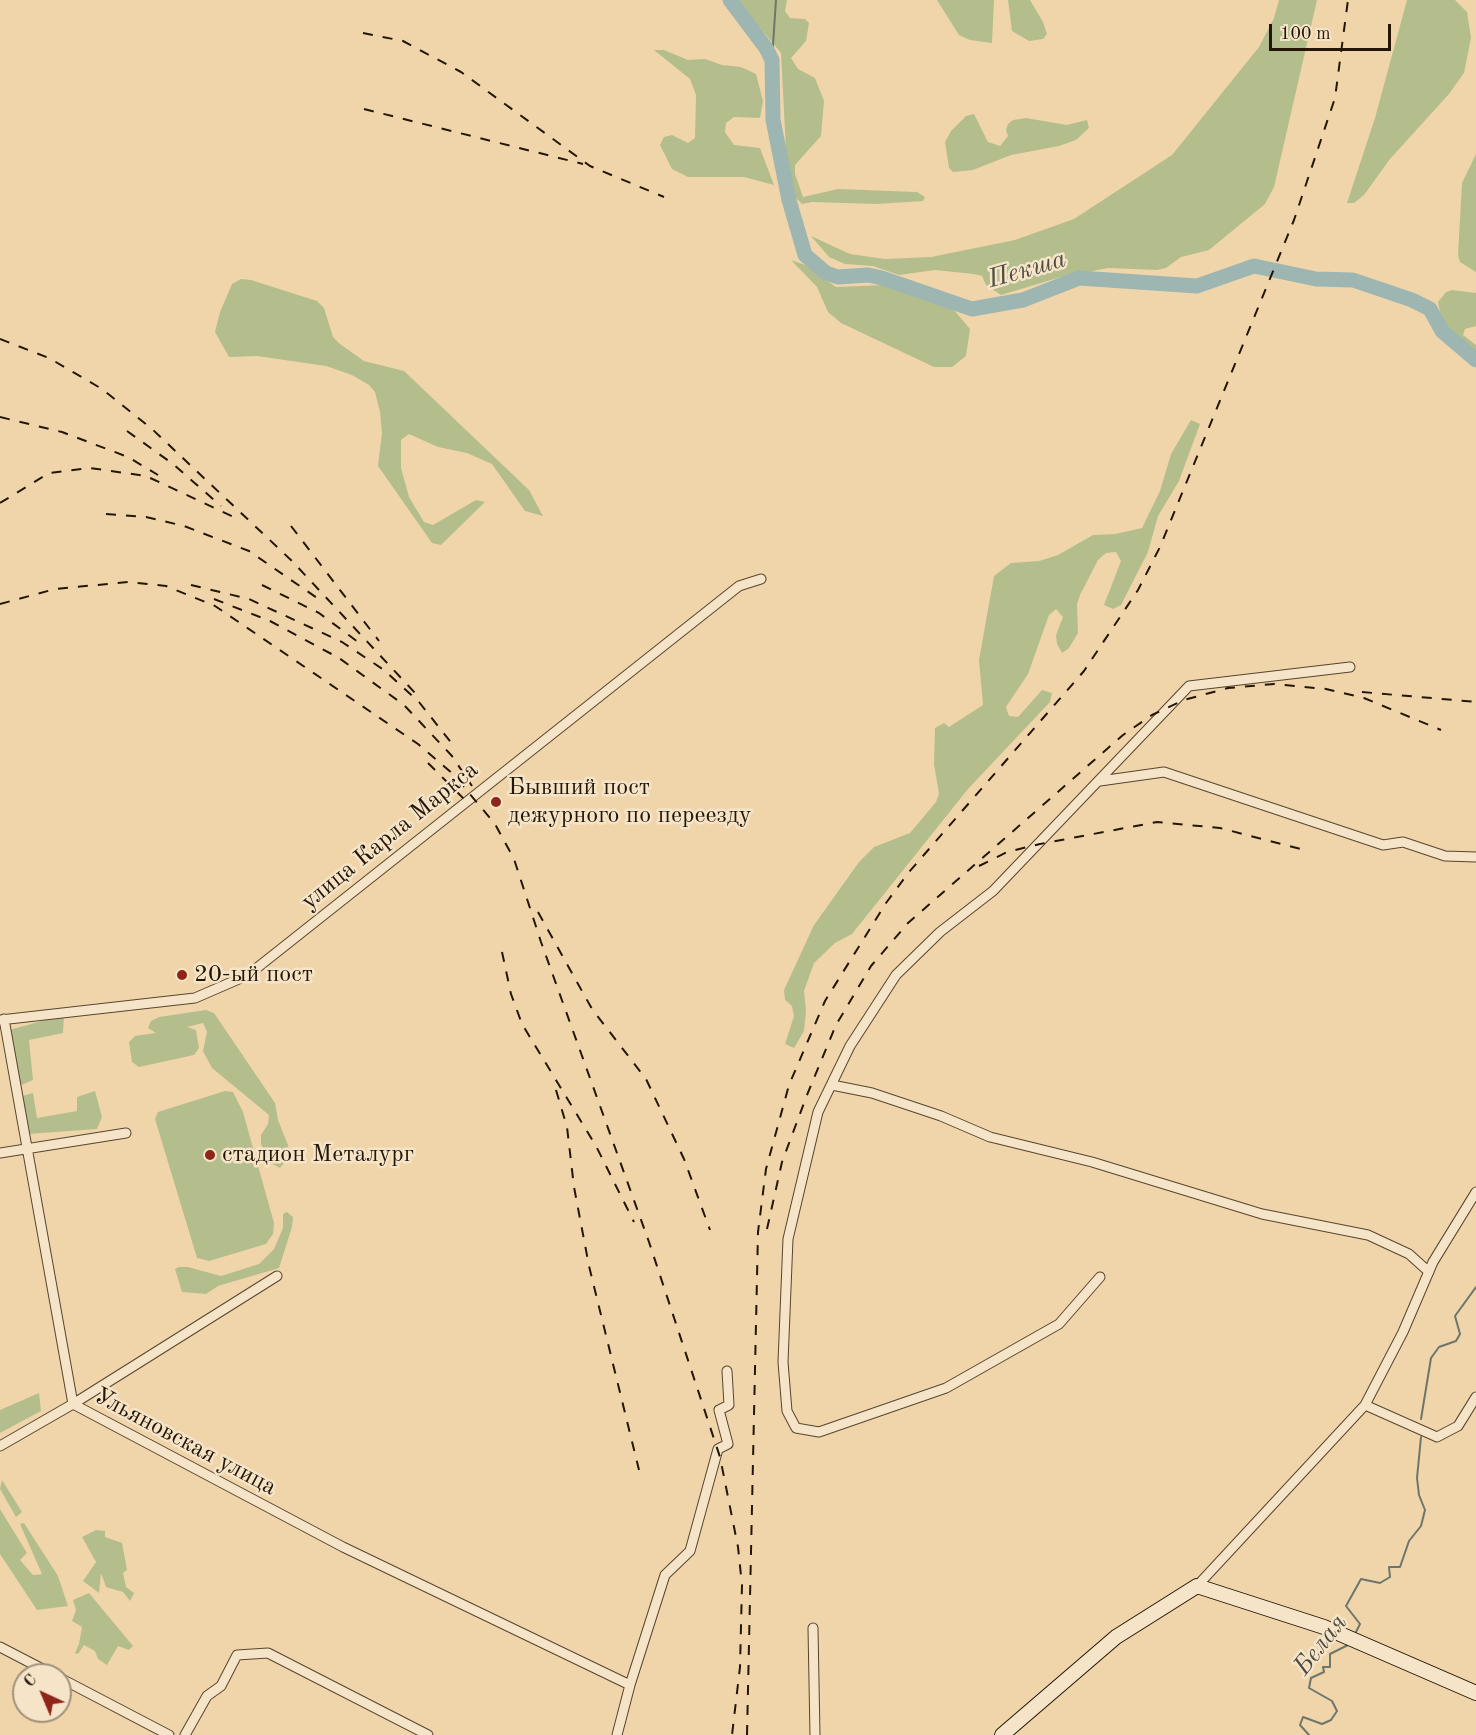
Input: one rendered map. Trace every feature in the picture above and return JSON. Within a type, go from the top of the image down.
[{"type":"street","name":"улица Карла Маркса","points":[[2,1020],[195,998],[248,975],[739,586],[761,579]]},
{"type":"street","points":[[1100,1277],[1059,1324],[946,1388],[819,1432],[796,1428],[787,1412],[783,1362],[788,1239],[819,1112],[868,1016],[903,968],[940,932],[993,891],[1189,686],[1350,667]]},
{"type":"street","points":[[1100,781],[1164,772],[1383,845],[1404,842],[1445,856],[1476,857]]},
{"type":"street","name":"Ульяновская улица","points":[[2,1020],[73,1404],[343,1547],[630,1685]]},
{"type":"street","points":[[832,1085],[872,1093],[941,1116],[990,1137],[1092,1162],[1189,1190],[1241,1209],[1368,1235],[1409,1254],[1429,1272]]},
{"type":"street","points":[[0,1153],[126,1133]]},
{"type":"street","points":[[1002,1735],[1116,1637],[1197,1586],[1365,1405],[1403,1332],[1429,1272],[1476,1192]]},
{"type":"street","points":[[0,1446],[73,1404],[277,1276]]},
{"type":"street","points":[[617,1735],[630,1685],[665,1575],[690,1551],[718,1449],[728,1444],[719,1410],[729,1405],[727,1371]]},
{"type":"street","points":[[1365,1405],[1437,1437],[1458,1426],[1476,1397]]},
{"type":"street","points":[[1197,1586],[1324,1627],[1476,1693]]},
{"type":"street","points":[[813,1628],[814,1735]]},
{"type":"street","points":[[0,1647],[31,1663]]},
{"type":"street","points":[[185,1735],[207,1696],[221,1686],[237,1655],[268,1653],[428,1735]]},
{"type":"street","points":[[72,1684],[169,1735]]},
{"type":"green space","points":[[737,0],[787,0],[785,11],[790,18],[805,19],[809,23],[806,41],[791,58],[798,69],[815,78],[824,101],[821,136],[795,165],[795,174],[803,197],[838,189],[917,192],[925,197],[923,201],[876,204],[812,202],[802,204],[793,195],[787,169],[781,53]]},
{"type":"green space","points":[[937,0],[994,0],[992,43],[970,40],[959,35]]},
{"type":"green space","points":[[1008,0],[1030,0],[1047,34],[1043,39],[1029,41],[1012,31]]},
{"type":"green space","points":[[1279,0],[1317,0],[1274,187],[1265,204],[1209,250],[1181,257],[1166,268],[1157,270],[1108,268],[1061,277],[1001,295],[986,285],[982,276],[974,274],[935,270],[899,275],[873,266],[845,264],[829,257],[811,236],[850,254],[885,259],[931,257],[1015,240],[1074,219],[1172,155],[1259,47],[1274,18]]},
{"type":"green space","points":[[1407,0],[1455,0],[1467,12],[1471,38],[1464,73],[1449,94],[1390,159],[1364,195],[1354,203],[1347,203],[1375,118]]},
{"type":"green space","points":[[654,50],[664,50],[688,60],[705,59],[722,65],[741,67],[756,74],[763,101],[760,118],[734,117],[726,123],[725,132],[734,145],[760,148],[774,185],[744,177],[688,177],[672,169],[660,145],[664,137],[672,135],[688,143],[695,138],[696,95],[690,79]]},
{"type":"green space","points":[[974,114],[988,142],[1000,146],[1008,136],[1006,130],[1008,124],[1013,120],[1026,118],[1067,125],[1087,120],[1089,128],[1076,140],[1059,146],[1011,155],[973,170],[953,172],[949,168],[945,142],[951,131],[966,116]]},
{"type":"green space","points":[[1476,154],[1476,272],[1460,262],[1458,255],[1462,183]]},
{"type":"green space","points":[[791,260],[805,265],[836,287],[885,285],[953,309],[970,329],[966,356],[952,367],[934,367],[841,323],[828,312],[817,287]]},
{"type":"green space","points":[[241,279],[251,280],[317,301],[324,308],[333,337],[340,344],[364,361],[404,371],[529,490],[543,516],[525,511],[492,464],[467,453],[438,447],[409,434],[401,440],[401,468],[409,497],[424,522],[433,525],[476,500],[485,502],[441,545],[432,543],[378,466],[382,433],[380,412],[375,392],[369,385],[352,375],[326,366],[257,356],[229,357],[215,332],[220,312],[232,284]]},
{"type":"green space","points":[[1452,290],[1476,293],[1476,326],[1465,329],[1463,335],[1476,345],[1476,353],[1443,327],[1438,302],[1446,292]]},
{"type":"green space","points":[[1191,420],[1200,424],[1179,481],[1158,516],[1148,552],[1121,605],[1113,609],[1104,605],[1121,561],[1116,552],[1106,553],[1098,560],[1080,595],[1077,604],[1078,633],[1069,648],[1062,653],[1057,644],[1056,635],[1063,617],[1056,609],[1049,615],[1028,674],[1006,707],[1009,716],[1018,717],[1042,690],[1052,693],[1050,702],[968,789],[852,934],[835,943],[814,963],[804,991],[806,1011],[804,1031],[794,1048],[785,1044],[794,1016],[792,1006],[785,1000],[784,990],[814,925],[859,862],[874,847],[910,833],[936,802],[939,794],[934,764],[935,728],[944,723],[949,727],[983,705],[979,660],[994,576],[1011,563],[1039,561],[1058,555],[1093,535],[1115,534],[1142,528],[1160,491],[1171,454]]},
{"type":"green space","points":[[206,1010],[214,1013],[275,1103],[278,1120],[288,1145],[287,1159],[280,1168],[269,1162],[261,1144],[261,1135],[268,1124],[269,1115],[212,1068],[203,1051],[207,1032],[203,1023],[187,1027],[196,1030],[199,1048],[194,1055],[139,1067],[132,1062],[129,1042],[135,1036],[156,1033],[148,1028],[151,1021],[159,1017]]},
{"type":"green space","points":[[64,1015],[63,1033],[29,1040],[33,1080],[19,1086],[9,1030]]},
{"type":"green space","points":[[95,1091],[102,1117],[97,1129],[28,1134],[19,1097],[33,1093],[37,1118],[77,1111],[77,1097]]},
{"type":"green space","name":"стадион Металург","points":[[225,1091],[233,1092],[243,1112],[274,1223],[273,1234],[266,1244],[209,1261],[197,1258],[155,1119],[158,1112]]},
{"type":"green space","points":[[287,1212],[293,1217],[292,1227],[279,1268],[218,1286],[206,1294],[182,1292],[175,1269],[179,1267],[188,1267],[221,1276],[259,1264],[274,1249],[283,1228],[283,1214]]},
{"type":"green space","points":[[39,1393],[41,1411],[0,1433],[0,1410]]},
{"type":"green space","points":[[2,1480],[22,1512],[16,1517],[0,1489]]},
{"type":"green space","points":[[0,1509],[27,1553],[20,1560],[33,1575],[42,1574],[20,1524],[24,1523],[58,1576],[68,1606],[37,1610],[0,1554]]},
{"type":"green space","points":[[96,1530],[105,1531],[105,1537],[122,1543],[127,1570],[123,1573],[126,1587],[134,1593],[130,1601],[123,1592],[106,1587],[101,1573],[99,1593],[83,1581],[96,1562],[82,1537]]},
{"type":"green space","points":[[89,1593],[133,1646],[129,1650],[118,1646],[107,1665],[98,1659],[95,1651],[84,1645],[78,1654],[75,1653],[82,1627],[72,1621],[76,1610],[73,1600]]},
{"type":"waterway","name":"Пекша","points":[[730,0],[766,48],[772,60],[773,120],[789,200],[805,255],[826,273],[838,277],[868,275],[882,278],[972,309],[1023,300],[1079,278],[1197,286],[1254,266],[1316,279],[1353,280],[1412,300],[1430,309],[1442,331],[1476,360]]},
{"type":"waterway","points":[[772,60],[776,0]]},
{"type":"waterway","name":"Белая","points":[[1421,1419],[1431,1358],[1439,1347],[1456,1341],[1460,1334],[1455,1316],[1476,1287]]},
{"type":"waterway","name":"Белая","points":[[1354,1636],[1360,1624],[1346,1606],[1361,1579],[1380,1583],[1390,1577],[1389,1567],[1400,1567],[1409,1541],[1421,1526],[1425,1510],[1419,1495],[1417,1478],[1421,1437]]},
{"type":"waterway","name":"Белая","points":[[1309,1735],[1300,1725],[1303,1717],[1322,1724],[1331,1720],[1337,1711],[1332,1701],[1309,1688],[1311,1678],[1324,1672],[1323,1667],[1330,1667],[1330,1654],[1350,1644]]},
{"type":"railway","points":[[747,1735],[758,1232],[766,1169],[789,1085],[825,1001],[886,903],[909,872],[1084,671],[1138,590],[1160,547],[1294,220],[1335,98],[1348,0]]},
{"type":"railway","points":[[363,33],[403,41],[461,72],[590,166],[664,197]]},
{"type":"railway","points":[[364,109],[583,164]]},
{"type":"railway","points":[[0,339],[49,358],[102,389],[152,429],[292,561],[416,694]]},
{"type":"railway","points":[[0,417],[62,432],[128,457],[158,475]]},
{"type":"railway","points":[[127,431],[173,464],[221,506]]},
{"type":"railway","points":[[0,503],[49,473],[90,468],[146,476],[236,518]]},
{"type":"railway","points":[[106,514],[146,517],[184,526],[249,551],[320,600]]},
{"type":"railway","points":[[291,526],[379,641]]},
{"type":"railway","points":[[0,604],[55,589],[128,582],[166,586],[215,606],[418,744],[453,774],[495,824],[514,859],[541,942],[649,1242],[720,1457],[738,1547],[742,1585],[740,1667],[732,1735]]},
{"type":"railway","points":[[191,585],[249,599],[342,642],[384,670],[419,702],[453,745]]},
{"type":"railway","points":[[262,585],[319,613],[362,645]]},
{"type":"railway","points":[[214,599],[270,621],[339,658],[404,705],[452,756],[472,786]]},
{"type":"railway","points":[[767,1229],[782,1162],[807,1095],[836,1025],[871,966],[908,923],[1123,735],[1152,715],[1184,700],[1228,688],[1274,684],[1326,689],[1364,698],[1441,730]]},
{"type":"railway","points":[[1362,692],[1476,702]]},
{"type":"railway","points":[[428,763],[464,799]]},
{"type":"railway","points":[[979,866],[1007,852],[1157,822],[1220,828],[1308,851]]},
{"type":"railway","points":[[538,912],[592,1009],[646,1079],[684,1159],[710,1230]]},
{"type":"railway","points":[[502,952],[511,994],[522,1024],[596,1146],[634,1222]]},
{"type":"railway","points":[[556,1090],[567,1127],[574,1187],[589,1266],[639,1470]]},
{"type":"place","name":"Бывший пост дежурного по переезду","points":[[496,802]]},
{"type":"place","name":"20-ый пост","points":[[182,975]]},
{"type":"place","name":"стадион Металург","points":[[210,1155]]}]
